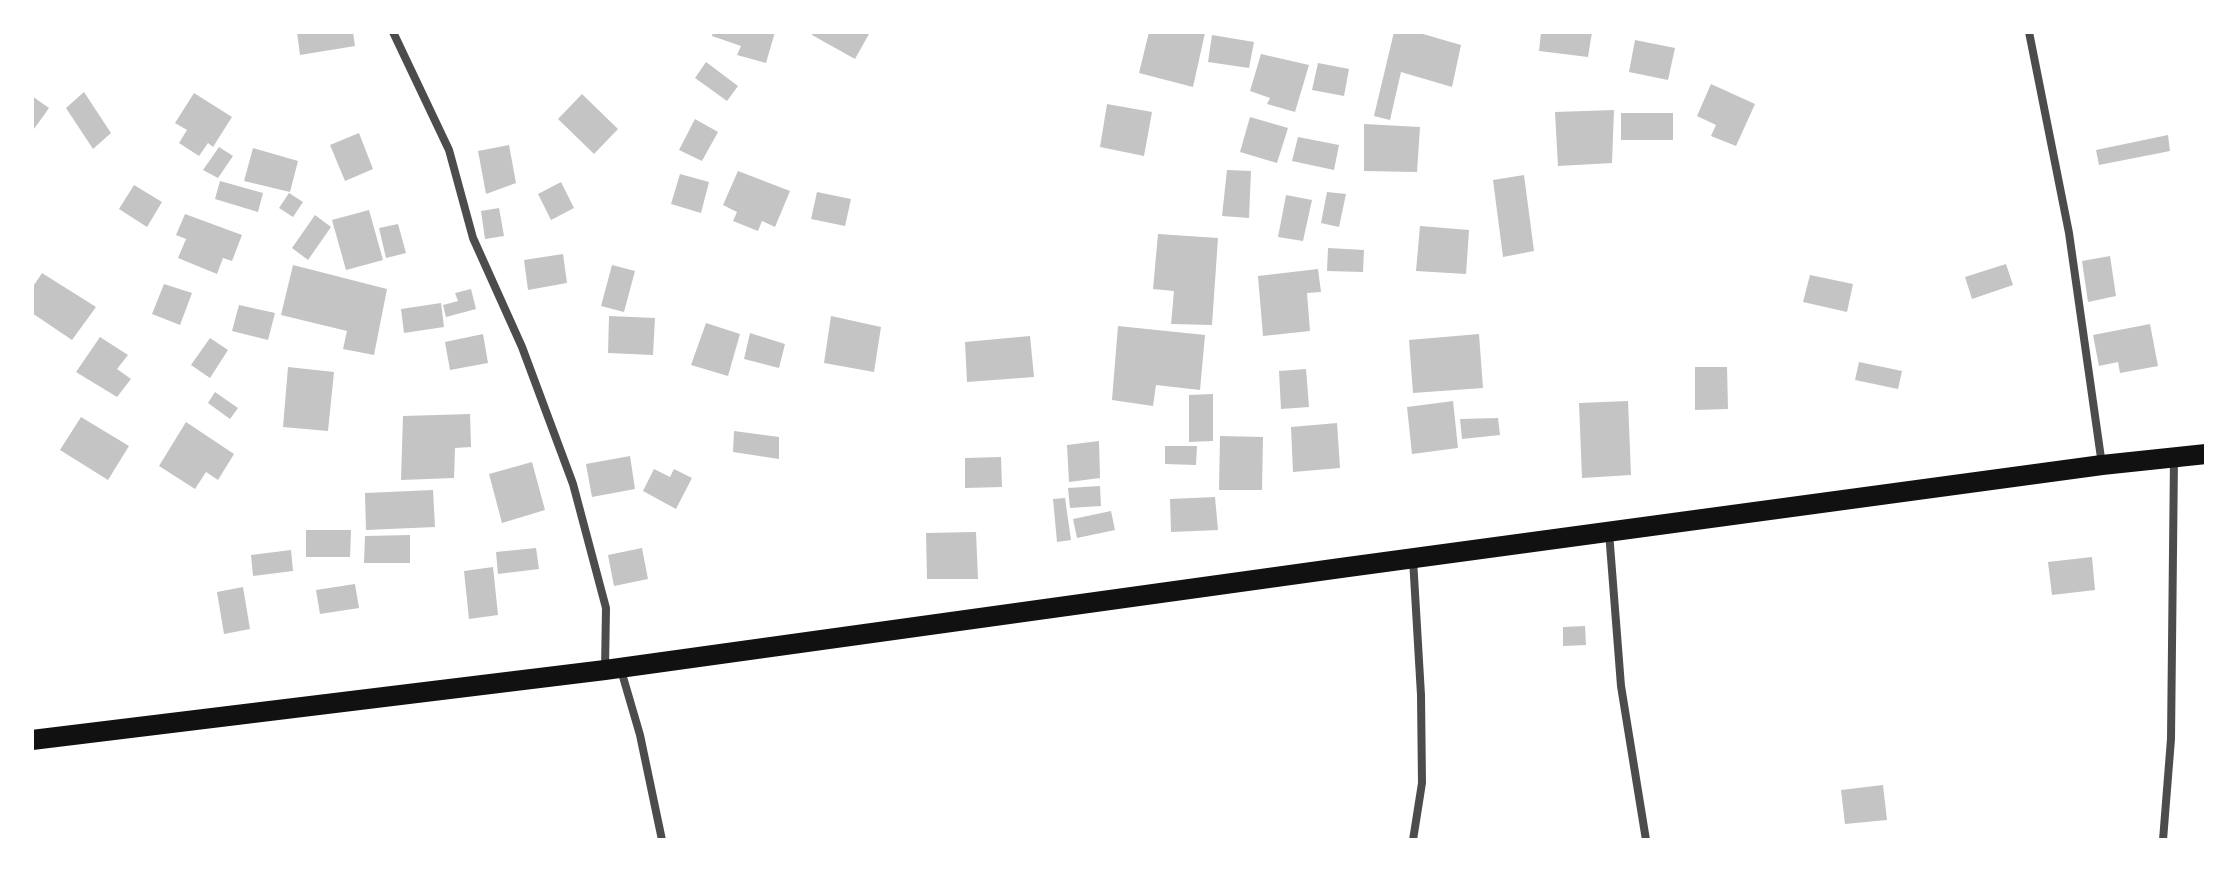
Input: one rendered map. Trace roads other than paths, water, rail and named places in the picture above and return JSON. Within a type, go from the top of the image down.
[{"type":"main road","points":[[32,740],[612,669],[2102,465],[2206,454]]},
{"type":"street","points":[[393,32],[449,150],[473,238],[522,347],[573,484],[606,608],[612,669],[640,735],[662,840]]},
{"type":"street","points":[[2029,32],[2069,233],[2102,465]]},
{"type":"street","points":[[2163,840],[2171,739],[2174,458]]},
{"type":"street","points":[[1609,532],[1621,686],[1646,840]]},
{"type":"street","points":[[1413,558],[1421,695],[1422,783],[1413,840]]}]
